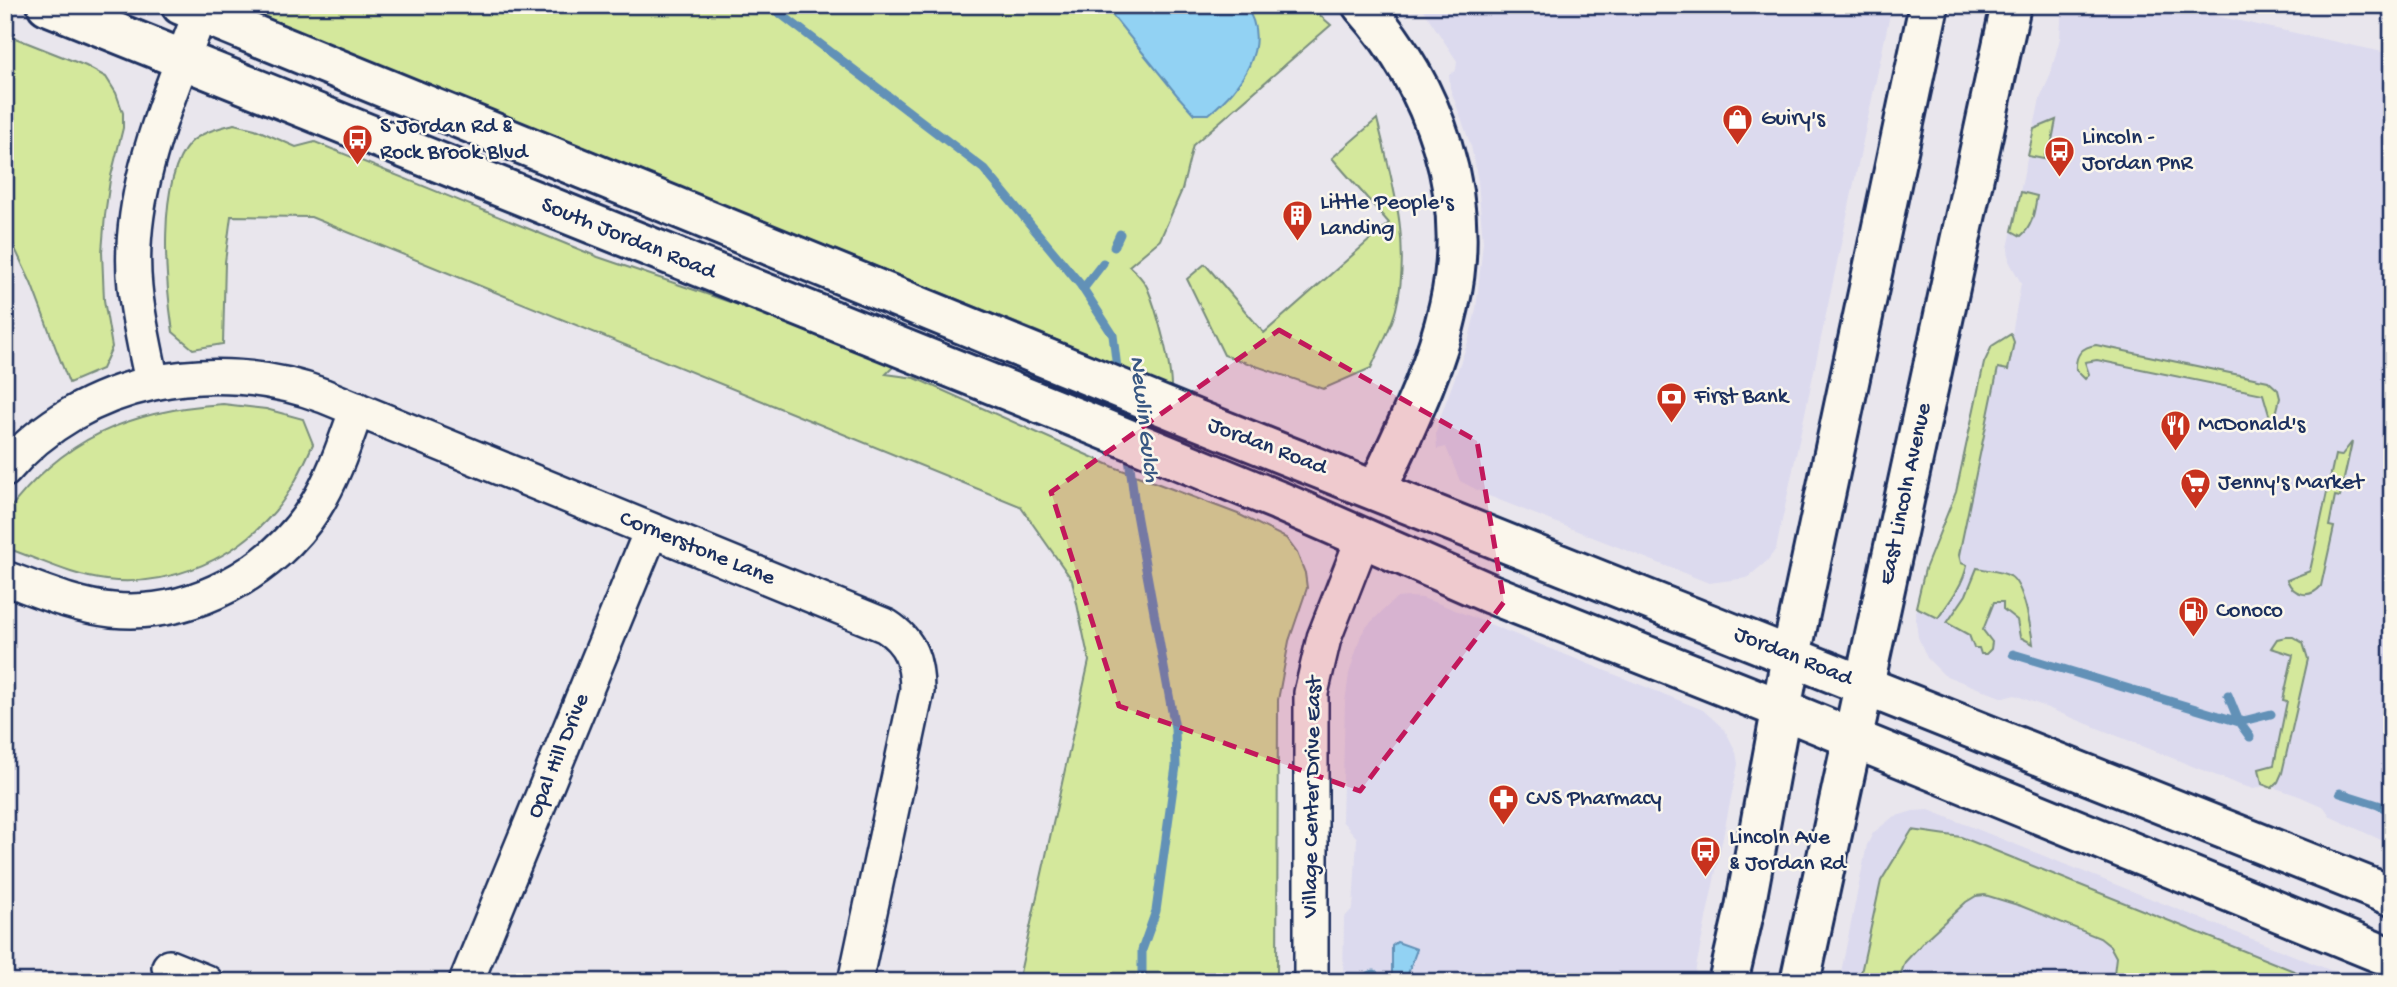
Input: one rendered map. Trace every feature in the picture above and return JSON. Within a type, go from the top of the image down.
[{"type":"main road","name":"South Jordan Road","points":[[47,5],[1061,412],[1209,474]]},
{"type":"main road","points":[[1279,501],[1318,492],[1338,495],[1377,490],[1420,396],[1444,324],[1455,274],[1456,220],[1453,188],[1434,116],[1401,55],[1362,5]]},
{"type":"main road","points":[[1728,982],[1745,908],[1791,656],[1929,5]]},
{"type":"main road","name":"South Jordan Road","points":[[191,9],[1195,419]]},
{"type":"main road","name":"East Lincoln Avenue","points":[[1800,982],[2003,13]]},
{"type":"main road","name":"Jordan Road","points":[[1195,419],[2392,896]]},
{"type":"main road","name":"Jordan Road","points":[[1209,474],[1279,501],[1491,594],[2392,958]]},
{"type":"street","points":[[152,382],[135,286],[138,207],[143,175],[183,60],[191,9]]},
{"type":"street","name":"Cornerstone Lane","points":[[5,470],[34,442],[66,417],[106,397],[152,382],[198,376],[264,379],[298,386],[357,409],[872,620],[898,635],[909,647],[918,673],[918,691],[855,982]]},
{"type":"street","points":[[5,578],[47,595],[114,610],[144,610],[183,604],[221,588],[278,552],[301,527],[326,488],[357,409]]},
{"type":"street","name":"Opal Hill Drive","points":[[466,982],[652,531]]},
{"type":"street","name":"Village Center Drive East","points":[[1311,982],[1311,693],[1324,638],[1363,538]]},
{"type":"street","points":[[169,967],[206,982]]},
{"type":"highlighted area","points":[[1279,330],[1477,441],[1504,602],[1360,791],[1119,706],[1051,492]]},
{"type":"shaded area","points":[[1417,5],[1892,5],[1776,549],[1767,561],[1747,578],[1709,583],[1489,496],[1460,481],[1446,447],[1437,449],[1436,433],[1440,418],[1468,342],[1476,310],[1483,242],[1478,181],[1471,146],[1450,88],[1449,75],[1456,70],[1457,61],[1422,8]]},
{"type":"shaded area","points":[[2062,5],[2166,5],[2392,54],[2392,845],[2331,817],[2324,807],[2299,796],[2267,785],[2254,789],[2237,784],[2015,695],[2003,698],[1944,675],[1927,658],[1918,637],[1915,613],[1925,569],[1956,492],[1984,363],[1998,342],[2012,334],[2021,283],[2009,261],[2008,248],[2040,99],[2050,76],[2060,38]]},
{"type":"shaded area","points":[[1410,597],[1440,604],[1703,710],[1725,730],[1736,752],[1738,764],[1693,982],[1343,982],[1344,918],[1353,908],[1357,838],[1342,821],[1345,702],[1349,674],[1366,627],[1396,598]]},
{"type":"shaded area","points":[[1929,810],[2360,982],[1839,982],[1867,845],[1873,833],[1893,817]]},
{"type":"green space","points":[[230,5],[1308,5],[1331,25],[1193,145],[1182,190],[1160,240],[1129,266],[1145,284],[1151,297],[1166,353],[1171,391],[1038,332]]},
{"type":"green space","points":[[5,34],[86,66],[106,77],[116,93],[123,113],[123,128],[110,180],[102,252],[104,300],[112,347],[102,369],[69,383],[31,283],[5,227]]},
{"type":"green space","points":[[1377,119],[1398,213],[1402,261],[1396,309],[1371,368],[1323,389],[1224,355],[1187,279],[1205,264],[1264,333],[1389,223],[1332,158]]},
{"type":"green space","points":[[2056,120],[2049,156],[2045,155],[2044,159],[2028,156],[2034,129]]},
{"type":"green space","points":[[234,124],[255,129],[296,147],[315,142],[598,257],[897,363],[886,374],[915,378],[1114,467],[1238,514],[1286,538],[1297,553],[1305,573],[1307,588],[1289,641],[1278,700],[1277,982],[1018,982],[1089,661],[1072,580],[1020,506],[311,217],[231,216],[225,262],[223,344],[193,349],[173,332],[170,312],[166,234],[172,182],[179,160],[194,139]]},
{"type":"green space","points":[[2021,192],[2037,196],[2031,223],[2021,236],[2012,231]]},
{"type":"green space","points":[[2011,334],[2014,342],[2008,370],[1998,368],[1959,555],[1961,563],[1967,565],[1959,586],[1938,618],[1916,607],[1925,569],[1956,492],[1984,363],[1992,346]]},
{"type":"green space","points":[[2096,345],[2268,381],[2278,390],[2280,398],[2275,418],[2270,418],[2263,394],[2097,360],[2085,362],[2089,374],[2085,379],[2076,370],[2077,360],[2083,350]]},
{"type":"green space","points":[[223,404],[266,409],[303,419],[313,444],[281,503],[266,521],[232,549],[193,569],[150,580],[128,581],[81,575],[9,549],[6,545],[5,515],[27,488],[50,466],[75,448],[128,421],[189,407]]},
{"type":"green space","points":[[2352,442],[2340,497],[2335,496],[2329,526],[2334,527],[2321,586],[2312,593],[2302,594],[2294,590],[2287,580],[2310,571],[2335,455],[2341,456]]},
{"type":"green space","points":[[1977,568],[2002,573],[2015,581],[2026,607],[2033,644],[2020,637],[2017,620],[2003,609],[2003,602],[1994,602],[1983,630],[1992,642],[1991,649],[1986,654],[1981,654],[1979,648],[1974,648],[1969,635],[1947,623],[1966,595]]},
{"type":"green space","points":[[2293,637],[2303,643],[2308,659],[2282,773],[2272,788],[2262,784],[2259,769],[2274,765],[2287,701],[2283,700],[2293,655],[2271,648],[2277,639]]},
{"type":"green space","points":[[1912,830],[1961,837],[2321,982],[2113,982],[2116,957],[2110,946],[2100,938],[2021,906],[1985,895],[1976,896],[1966,902],[1927,938],[1905,962],[1898,982],[1859,982],[1881,881]]},
{"type":"water","points":[[1104,5],[1245,5],[1253,20],[1256,35],[1250,65],[1232,92],[1209,114],[1194,114]]},
{"type":"water","points":[[1397,942],[1417,949],[1405,982],[1392,982],[1392,946]]},
{"type":"waterway","name":"Newlin Gulch","points":[[769,5],[984,169],[1080,284],[1113,335],[1118,377]]},
{"type":"waterway","points":[[1114,247],[1120,234]]},
{"type":"waterway","points":[[1083,289],[1103,263]]},
{"type":"waterway","name":"Newlin Gulch","points":[[1128,450],[1136,514],[1175,728],[1176,766],[1156,911],[1142,950],[1142,982]]},
{"type":"waterway","points":[[2013,654],[2239,722]]},
{"type":"waterway","points":[[2228,695],[2239,722]]},
{"type":"waterway","points":[[2250,737],[2239,722],[2271,714]]},
{"type":"waterway","points":[[2340,793],[2392,811]]},
{"type":"waterway","points":[[1363,982],[1364,978],[1374,974]]},
{"type":"place","name":"Guiry's","points":[[1738,146]]},
{"type":"place","name":"S Jordan Rd & Rock Brook Blvd","points":[[357,167]]},
{"type":"place","name":"Lincoln - Jordan PnR","points":[[2059,178]]},
{"type":"place","name":"Little People's Landing","points":[[1297,243]]},
{"type":"place","name":"First Bank","points":[[1671,424]]},
{"type":"place","name":"McDonald's","points":[[2175,452]]},
{"type":"place","name":"Jenny's Market","points":[[2195,510]]},
{"type":"place","name":"Conoco","points":[[2193,638]]},
{"type":"place","name":"CVS Pharmacy","points":[[1503,826]]},
{"type":"place","name":"Lincoln Ave & Jordan Rd","points":[[1706,878]]}]
